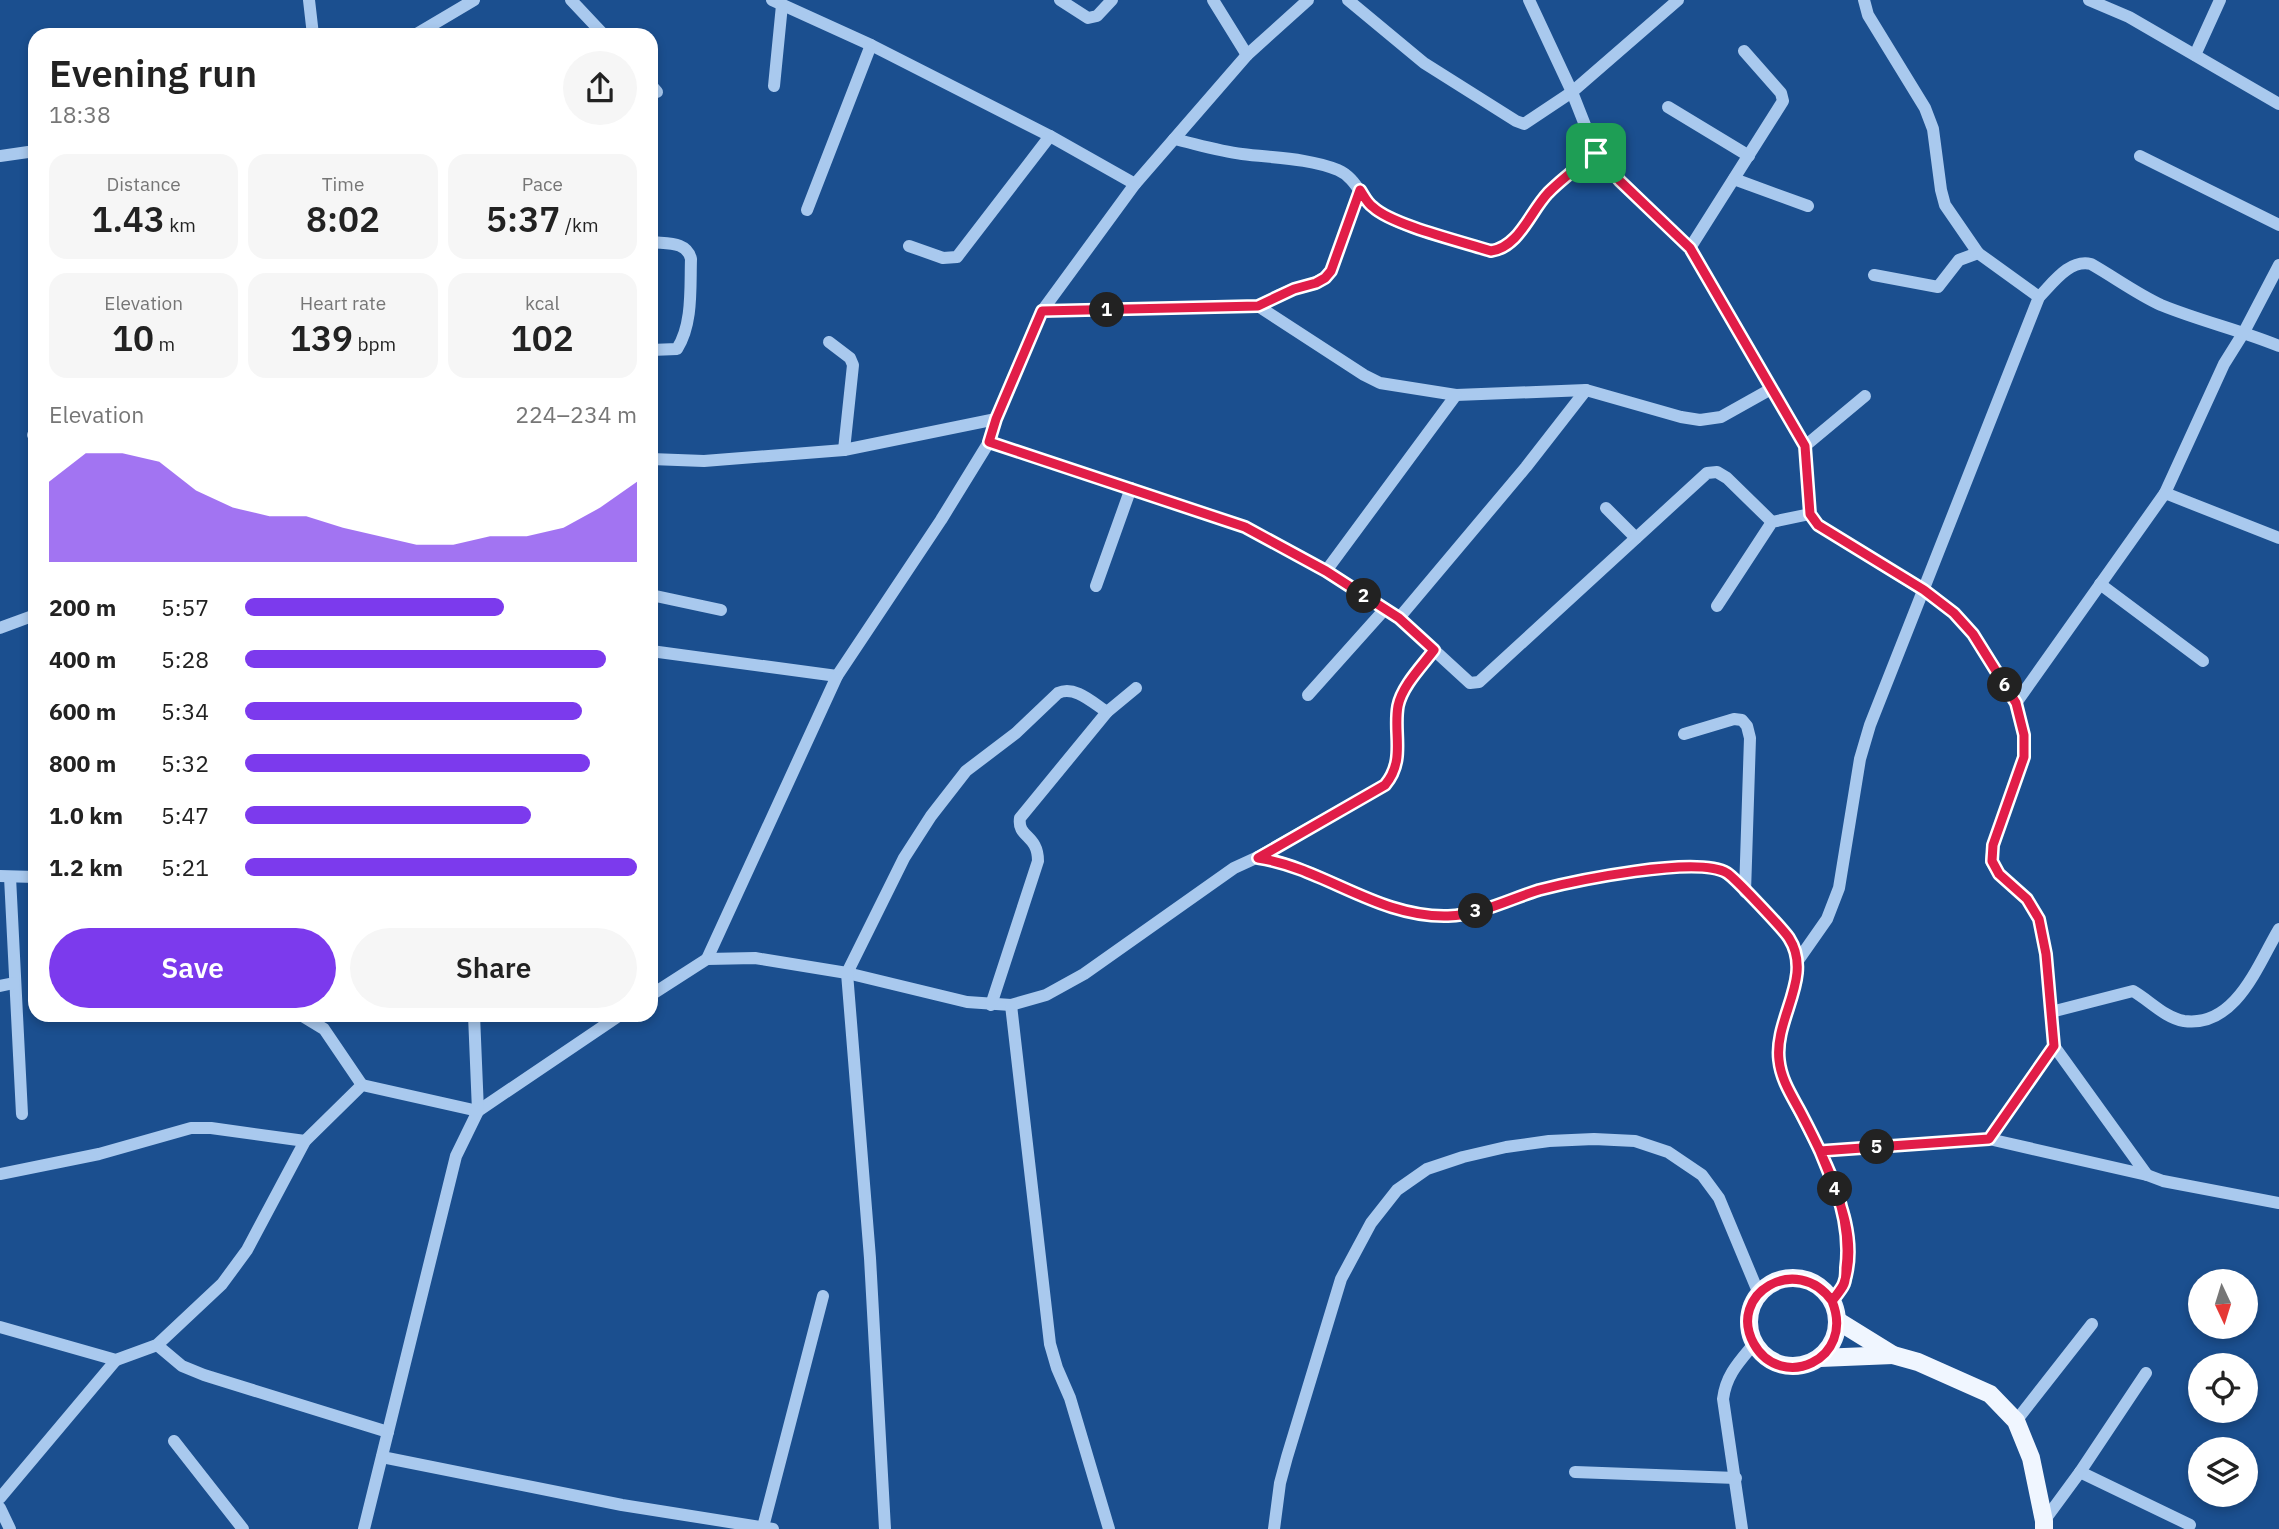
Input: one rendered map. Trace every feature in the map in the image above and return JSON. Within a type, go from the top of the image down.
[{"type":"main road","points":[[1820,1359],[1833,1342],[1838,1321],[1832,1301],[1818,1285],[1798,1278],[1776,1281],[1759,1294],[1753,1303],[1748,1324],[1754,1344],[1769,1360],[1789,1367],[1800,1367],[1820,1359],[1893,1355]]},
{"type":"main road","points":[[1838,1321],[1893,1355],[1918,1362],[1990,1394],[2016,1421],[2031,1458],[2044,1525]]},
{"type":"street","points":[[309,0],[312,28]]},
{"type":"street","points":[[427,28],[474,0]]},
{"type":"street","points":[[571,0],[597,28]]},
{"type":"street","points":[[1060,0],[1088,18],[1097,16],[1112,0]]},
{"type":"street","points":[[1213,0],[1247,55]]},
{"type":"street","points":[[707,959],[836,677],[941,520],[989,442],[996,419],[1042,311],[1135,184],[1247,55],[1308,0]]},
{"type":"street","points":[[1348,0],[1424,63],[1524,124],[1572,92],[1678,0]]},
{"type":"street","points":[[1529,0],[1572,92],[1596,153],[1620,181],[1690,248],[1805,446],[1810,514],[1818,525],[1924,590],[1954,613],[1973,634],[2016,703],[2024,735],[2024,757],[1993,845],[1992,861],[1999,874],[2027,899],[2039,919],[2046,954],[2054,1046],[2147,1175]]},
{"type":"street","points":[[1864,0],[1868,15],[1925,108],[1933,129],[1945,205],[1978,253],[2039,297]]},
{"type":"street","points":[[2089,0],[2129,17],[2279,104]]},
{"type":"street","points":[[2195,55],[2220,0]]},
{"type":"street","points":[[774,86],[777,3],[871,44],[1050,136],[1135,184]]},
{"type":"street","points":[[807,210],[871,44]]},
{"type":"street","points":[[1690,248],[1783,101],[1781,93],[1744,51]]},
{"type":"street","points":[[1668,107],[1749,156]]},
{"type":"street","points":[[909,246],[943,258],[957,257],[1050,136]]},
{"type":"street","points":[[1174,139],[1238,153],[1303,161],[1338,170],[1351,179],[1371,206],[1381,214],[1491,251],[1510,243],[1546,195],[1596,153]]},
{"type":"street","points":[[0,156],[28,152]]},
{"type":"street","points":[[2140,156],[2279,225]]},
{"type":"street","points":[[1734,178],[1808,206]]},
{"type":"street","points":[[1042,311],[1258,306],[1325,278],[1331,271],[1360,190]]},
{"type":"street","points":[[658,243],[684,246],[691,259],[688,313],[682,341],[677,349],[658,350]]},
{"type":"street","points":[[1874,275],[1938,287],[1959,260],[1978,253]]},
{"type":"street","points":[[1832,1301],[1844,1284],[1849,1249],[1843,1209],[1820,1151],[1783,1079],[1779,1057],[1784,1022],[1795,988],[1798,958],[1826,919],[1839,888],[1860,760],[1870,725],[2039,297],[2073,264],[2082,261],[2157,303],[2279,346]]},
{"type":"street","points":[[2016,703],[2165,493],[2224,364],[2279,265]]},
{"type":"street","points":[[1258,306],[1380,383],[1457,396],[1586,390],[1700,420],[1721,417],[1771,389]]},
{"type":"street","points":[[829,342],[850,358],[853,365],[844,450]]},
{"type":"street","points":[[1399,618],[1527,467],[1586,390]]},
{"type":"street","points":[[1326,571],[1457,396]]},
{"type":"street","points":[[1805,446],[1866,396]]},
{"type":"street","points":[[658,459],[704,461],[844,450],[996,419]]},
{"type":"street","points":[[989,442],[1245,527],[1326,571],[1399,618],[1470,683],[1479,682],[1707,473],[1717,472],[1727,478],[1772,522]]},
{"type":"street","points":[[1096,586],[1131,488]]},
{"type":"street","points":[[2165,493],[2279,538]]},
{"type":"street","points":[[1606,508],[1636,538]]},
{"type":"street","points":[[1717,606],[1772,522],[1810,514]]},
{"type":"street","points":[[2100,584],[2203,661]]},
{"type":"street","points":[[658,597],[721,610]]},
{"type":"street","points":[[1308,695],[1385,610]]},
{"type":"street","points":[[0,628],[28,618]]},
{"type":"street","points":[[658,990],[707,959],[755,958],[847,973],[967,1002],[1011,1006],[1046,995],[1084,974],[1234,868],[1258,858],[1385,785],[1394,774],[1397,763],[1398,706],[1401,695],[1434,650]]},
{"type":"street","points":[[658,652],[836,677]]},
{"type":"street","points":[[991,1005],[1038,860],[1038,849],[1034,841],[1023,832],[1019,825],[1020,818],[1107,712],[1136,688]]},
{"type":"street","points":[[885,1529],[870,1258],[847,973],[904,858],[931,816],[966,771],[1016,733],[1058,693],[1065,690],[1073,691],[1107,712]]},
{"type":"street","points":[[1684,734],[1734,719],[1742,720],[1747,726],[1749,738],[1745,892]]},
{"type":"street","points":[[1258,858],[1283,862],[1381,905],[1413,913],[1450,916],[1484,909],[1541,890],[1653,868],[1695,866],[1726,872],[1788,937],[1798,958]]},
{"type":"street","points":[[22,1114],[5,877],[28,877]]},
{"type":"street","points":[[2052,1012],[2133,991],[2169,1015],[2184,1021],[2202,1020],[2221,1014],[2238,1000],[2279,929]]},
{"type":"street","points":[[0,986],[14,983]]},
{"type":"street","points":[[1011,1006],[1050,1344],[1070,1398],[1109,1529]]},
{"type":"street","points":[[312,1022],[324,1029]]},
{"type":"street","points":[[322,1022],[362,1085],[478,1111],[610,1022]]},
{"type":"street","points":[[364,1529],[456,1156],[478,1111],[474,1022]]},
{"type":"street","points":[[1989,1139],[2054,1046]]},
{"type":"street","points":[[0,1498],[116,1360],[157,1345],[222,1284],[247,1250],[305,1141],[362,1085]]},
{"type":"street","points":[[0,1174],[99,1154],[191,1128],[211,1128],[305,1141]]},
{"type":"street","points":[[1820,1151],[1989,1139],[2163,1181],[2279,1203]]},
{"type":"street","points":[[1274,1529],[1280,1483],[1341,1279],[1371,1223],[1397,1190],[1427,1169],[1495,1149],[1549,1141],[1634,1141],[1668,1152],[1702,1175],[1719,1198],[1759,1294]]},
{"type":"street","points":[[382,1457],[622,1505],[768,1528],[823,1296]]},
{"type":"street","points":[[2016,1421],[2092,1324]]},
{"type":"street","points":[[0,1327],[116,1360]]},
{"type":"street","points":[[1742,1529],[1723,1399],[1725,1384],[1732,1370],[1754,1344]]},
{"type":"street","points":[[157,1345],[182,1366],[204,1376],[388,1432]]},
{"type":"street","points":[[2044,1525],[2146,1373]]},
{"type":"street","points":[[174,1441],[243,1529]]},
{"type":"street","points":[[1575,1472],[1736,1478]]},
{"type":"street","points":[[2080,1472],[2190,1525]]},
{"type":"street","points":[[0,1508],[10,1529]]},
{"type":"route","points":[[1596,153],[1546,195],[1510,243],[1500,249],[1491,251],[1381,214],[1371,206],[1360,190],[1331,271],[1325,278],[1258,306],[1042,311],[996,419],[989,442],[1245,527],[1326,571],[1399,618],[1434,650],[1401,695],[1397,720],[1397,763],[1394,774],[1385,785],[1258,858],[1283,862],[1381,905],[1413,913],[1450,916],[1484,909],[1541,890],[1653,868],[1695,866],[1726,872],[1788,937],[1798,958],[1795,988],[1784,1022],[1779,1057],[1783,1079],[1820,1151],[1843,1209],[1849,1249],[1844,1284],[1832,1301],[1818,1285],[1808,1280],[1787,1278],[1767,1287],[1753,1303],[1748,1324],[1754,1344],[1760,1353],[1779,1364],[1800,1367],[1820,1359],[1833,1342],[1838,1321],[1832,1301],[1844,1284],[1849,1249],[1843,1209],[1820,1151],[1989,1139],[2054,1046],[2046,954],[2039,919],[2027,899],[1999,874],[1992,861],[1993,845],[2024,757],[2024,735],[2016,703],[1973,634],[1954,613],[1924,590],[1818,525],[1810,514],[1805,446],[1690,248],[1620,181],[1596,153]]}]
